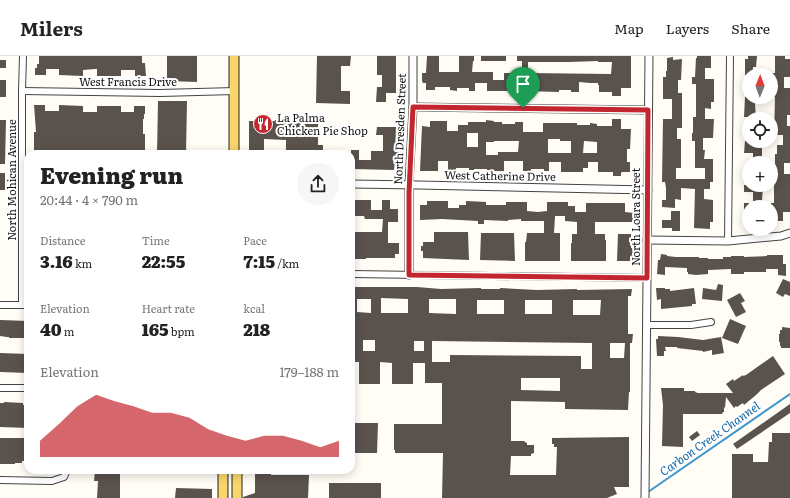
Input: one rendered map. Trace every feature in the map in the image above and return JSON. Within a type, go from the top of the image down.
[{"type":"main road","points":[[234,56],[234,150]]},
{"type":"main road","points":[[223,474],[223,498]]},
{"type":"main road","points":[[237,474],[237,498]]},
{"type":"street","name":"North Mohican Avenue","points":[[23,56],[22,91],[24,167]]},
{"type":"street","name":"North Dresden Street","points":[[409,275],[409,185],[413,107],[413,56]]},
{"type":"street","name":"North Loara Street","points":[[645,498],[649,56]]},
{"type":"street","points":[[728,241],[730,56]]},
{"type":"street","name":"West Francis Drive","points":[[22,91],[160,93],[207,91],[234,92]]},
{"type":"street","points":[[413,107],[648,110]]},
{"type":"street","name":"West Catherine Drive","points":[[355,184],[648,190]]},
{"type":"street","points":[[647,240],[728,241],[781,236],[790,233]]},
{"type":"street","points":[[355,274],[647,278]]},
{"type":"street","points":[[0,305],[24,305]]},
{"type":"street","points":[[647,325],[691,325],[711,322]]},
{"type":"street","points":[[0,388],[24,388]]},
{"type":"street","points":[[0,480],[52,481],[64,477],[65,474]]},
{"type":"building","points":[[39,56],[142,56],[142,63],[145,63],[146,76],[135,76],[135,70],[121,70],[121,76],[97,76],[97,69],[83,70],[83,76],[59,75],[59,69],[46,69],[46,75],[35,75],[35,68],[37,68],[37,64],[39,64]]},
{"type":"building","points":[[167,56],[197,56],[197,82],[167,81]]},
{"type":"building","points":[[317,56],[351,56],[350,66],[341,66],[341,91],[350,91],[350,104],[316,103]]},
{"type":"building","points":[[377,56],[396,56],[396,93],[386,93],[386,102],[376,102],[377,87],[382,87],[382,75],[377,75]]},
{"type":"building","points":[[427,56],[439,56],[439,72],[459,72],[459,56],[474,56],[472,72],[493,72],[493,80],[504,80],[504,73],[522,73],[522,61],[517,61],[517,56],[631,56],[631,88],[621,88],[621,96],[612,96],[612,92],[599,92],[598,83],[579,82],[579,92],[571,92],[571,90],[559,90],[559,92],[524,91],[524,85],[513,85],[513,91],[487,91],[487,83],[475,83],[475,91],[469,91],[469,88],[457,88],[457,91],[450,90],[450,87],[435,87],[435,90],[426,90],[426,83],[423,83],[422,81],[422,73],[426,73]],"holes":[[[528,62],[612,62],[611,74],[528,73]]]},
{"type":"building","points":[[481,56],[506,56],[506,61],[481,61]]},
{"type":"building","points":[[697,56],[711,56],[711,68],[705,68],[705,79],[714,79],[714,102],[711,102],[711,109],[705,108],[705,119],[714,119],[713,138],[703,138],[703,150],[705,150],[704,159],[713,159],[713,182],[710,182],[710,189],[704,189],[704,199],[713,200],[713,222],[710,222],[710,229],[694,228],[695,189],[681,188],[681,200],[675,199],[675,208],[662,207],[662,200],[666,200],[665,182],[662,182],[663,119],[672,119],[672,99],[663,99],[663,77],[666,77],[667,58],[673,57],[673,60],[682,59],[681,80],[678,80],[678,93],[682,93],[682,128],[677,128],[677,139],[681,139],[681,168],[676,168],[676,179],[705,179],[705,168],[695,168],[695,141],[692,141],[693,117],[696,117],[696,84],[692,84],[692,77],[695,77]]},
{"type":"building","points":[[748,56],[757,56],[756,67],[745,68],[745,59],[748,59]]},
{"type":"building","points":[[775,56],[785,56],[785,59],[790,59],[790,77],[784,77],[784,88],[790,88],[790,115],[787,115],[787,126],[790,126],[790,163],[784,163],[784,174],[790,174],[790,212],[783,212],[783,221],[778,221],[778,200],[774,200],[774,192],[778,192],[778,156],[775,156],[775,154],[777,154],[778,145],[783,145],[783,135],[778,135],[778,112],[775,112],[775,104],[778,104],[778,68],[775,68]]},
{"type":"building","points":[[0,60],[6,60],[6,68],[0,68]]},
{"type":"building","points":[[0,80],[6,80],[6,97],[0,97]]},
{"type":"building","points":[[158,101],[187,101],[186,150],[157,150]]},
{"type":"building","points":[[745,104],[755,104],[756,112],[744,112]]},
{"type":"building","points":[[34,105],[45,105],[45,111],[59,111],[59,105],[83,106],[83,112],[97,112],[97,106],[121,106],[121,112],[134,112],[134,106],[145,106],[143,134],[145,134],[145,150],[34,150],[34,132],[36,132]]},
{"type":"building","points":[[612,119],[621,119],[621,129],[631,129],[630,149],[627,149],[627,162],[630,162],[630,172],[622,172],[621,176],[613,176],[613,172],[598,172],[598,162],[588,162],[588,168],[583,168],[583,172],[561,172],[561,162],[549,162],[549,171],[544,171],[544,169],[531,169],[531,171],[523,171],[523,161],[504,161],[504,171],[496,171],[487,169],[469,170],[469,168],[456,168],[456,170],[448,170],[448,161],[438,161],[438,171],[420,171],[422,126],[430,127],[430,121],[447,121],[447,131],[458,131],[458,125],[468,125],[468,122],[486,122],[486,120],[502,122],[502,124],[515,124],[515,122],[523,122],[523,132],[543,132],[543,123],[577,123],[577,125],[590,125],[590,123],[597,124],[597,126],[612,126]],"holes":[[[467,133],[478,133],[478,147],[467,147]],[[548,139],[571,141],[571,153],[548,153]],[[519,141],[518,152],[498,152],[498,155],[486,155],[486,142]],[[584,141],[597,142],[597,153],[583,153]]]},
{"type":"building","points":[[0,120],[6,120],[5,164],[0,164]]},
{"type":"building","points":[[249,121],[318,122],[318,145],[323,145],[323,150],[286,150],[286,140],[264,139],[264,150],[249,150]]},
{"type":"building","points":[[377,127],[396,127],[395,152],[399,152],[399,160],[395,160],[394,170],[355,169],[355,150],[359,150],[359,160],[371,160],[371,151],[383,151],[383,135],[376,135]]},
{"type":"building","points":[[744,148],[762,148],[762,156],[753,156],[753,153],[744,153]]},
{"type":"building","points":[[0,173],[5,173],[5,190],[0,190]]},
{"type":"building","points":[[753,192],[763,192],[762,200],[753,200]]},
{"type":"building","points":[[355,200],[371,200],[371,210],[382,210],[382,200],[390,200],[390,209],[398,209],[398,222],[388,222],[388,243],[399,243],[399,254],[395,254],[395,258],[355,259],[355,232],[382,232],[383,219],[365,219],[364,216],[355,216]]},
{"type":"building","points":[[427,201],[448,201],[448,208],[459,208],[459,205],[466,205],[466,201],[486,202],[486,205],[506,205],[506,202],[527,202],[527,211],[538,212],[547,211],[547,202],[568,202],[568,206],[575,206],[575,212],[586,212],[586,203],[625,203],[625,212],[634,213],[634,222],[595,222],[595,234],[605,234],[606,261],[571,261],[572,234],[577,234],[577,222],[565,221],[565,216],[555,216],[554,233],[560,233],[560,261],[525,261],[525,242],[527,233],[544,233],[544,221],[521,221],[521,219],[508,221],[484,220],[484,224],[478,224],[478,221],[442,219],[420,220],[420,205],[427,205]]},
{"type":"building","points":[[671,211],[680,211],[680,231],[672,231],[672,228],[662,228],[662,220],[671,220]]},
{"type":"building","points":[[434,232],[468,232],[469,260],[423,258],[421,246],[423,246],[423,242],[434,242]]},
{"type":"building","points":[[481,233],[514,233],[515,261],[480,260]]},
{"type":"building","points":[[618,234],[631,234],[631,248],[634,248],[634,257],[631,257],[631,261],[617,261]]},
{"type":"building","points":[[661,254],[676,257],[699,257],[708,259],[723,259],[723,257],[731,256],[744,257],[783,255],[783,264],[786,264],[786,276],[778,275],[778,269],[766,269],[766,272],[744,272],[744,274],[731,274],[731,269],[708,270],[708,274],[696,275],[688,274],[687,268],[665,267],[665,275],[657,274],[658,260],[660,260]]},
{"type":"building","points":[[783,279],[790,282],[790,296],[785,294],[783,297],[776,293]]},
{"type":"building","points":[[718,284],[723,285],[722,301],[702,299],[703,288],[716,290]]},
{"type":"building","points":[[355,287],[417,287],[441,289],[500,288],[537,290],[632,289],[631,296],[628,296],[628,334],[633,334],[632,343],[630,343],[630,392],[628,410],[565,409],[565,402],[511,401],[511,441],[524,441],[527,445],[534,445],[534,453],[531,454],[531,456],[511,456],[510,475],[556,475],[557,447],[554,447],[554,444],[552,444],[552,438],[629,437],[629,487],[614,487],[617,494],[607,498],[442,498],[443,453],[395,453],[394,424],[442,424],[442,383],[425,383],[425,363],[413,363],[413,384],[392,384],[392,363],[380,362],[380,384],[359,384],[359,362],[355,362]],"holes":[[[381,298],[408,299],[408,313],[381,313]],[[357,299],[371,299],[371,313],[357,312]],[[429,299],[456,299],[456,314],[429,313]],[[477,300],[504,300],[504,314],[477,314]],[[525,300],[552,300],[552,314],[525,314]],[[573,300],[601,300],[600,315],[573,315]],[[363,340],[375,340],[375,351],[363,351]],[[414,341],[424,341],[424,351],[414,351]],[[432,341],[592,343],[592,369],[581,369],[581,356],[450,355],[450,362],[432,362]],[[610,343],[625,343],[624,358],[610,358]],[[521,378],[560,378],[560,391],[521,390]]]},
{"type":"building","points":[[656,288],[670,289],[670,291],[694,288],[696,304],[692,304],[692,306],[661,309],[661,299],[657,300]]},
{"type":"building","points":[[740,293],[745,301],[741,303],[746,312],[736,317],[727,300]]},
{"type":"building","points":[[730,319],[746,326],[738,344],[722,338]]},
{"type":"building","points":[[0,320],[24,321],[24,338],[9,338],[0,336]]},
{"type":"building","points":[[782,327],[790,328],[790,348],[781,348],[780,346],[779,334]]},
{"type":"building","points":[[658,336],[703,340],[721,337],[724,353],[712,355],[712,350],[703,352],[677,347],[665,347],[666,351],[664,351],[664,356],[657,356],[656,339],[658,339]]},
{"type":"building","points":[[0,353],[24,354],[24,373],[0,372]]},
{"type":"building","points":[[773,356],[785,374],[761,390],[744,405],[743,403],[734,408],[726,397],[725,408],[724,407],[724,412],[722,414],[683,414],[683,447],[662,446],[663,405],[661,388],[684,388],[684,391],[695,391],[698,393],[733,393],[726,384],[733,379],[734,381],[743,375],[746,375]]},
{"type":"building","points":[[0,403],[23,403],[24,428],[0,427]]},
{"type":"building","points":[[790,404],[790,413],[737,449],[733,444]]},
{"type":"building","points":[[355,423],[378,423],[377,453],[355,453]]},
{"type":"building","points":[[697,431],[700,435],[692,441],[689,437]]},
{"type":"building","points":[[772,433],[790,433],[790,498],[732,498],[732,454],[753,454],[753,462],[768,462],[769,442],[772,442]]},
{"type":"building","points":[[0,438],[24,438],[24,461],[22,461],[22,463],[15,464],[0,464]]},
{"type":"building","points":[[95,474],[120,474],[120,498],[97,498],[98,481],[94,481]]},
{"type":"building","points":[[255,474],[309,475],[308,498],[243,498],[255,493]]},
{"type":"building","points":[[329,483],[381,483],[381,498],[329,498]]},
{"type":"building","points":[[176,488],[212,489],[212,498],[175,498]]},
{"type":"waterway","name":"Carbon Creek Channel","points":[[648,492],[790,394]]},
{"type":"place","name":"La Palma Chicken Pie Shop","points":[[263,124]]},
{"type":"route","points":[[413,107],[523,108],[648,110],[647,278],[409,275],[409,193],[413,107]]}]
